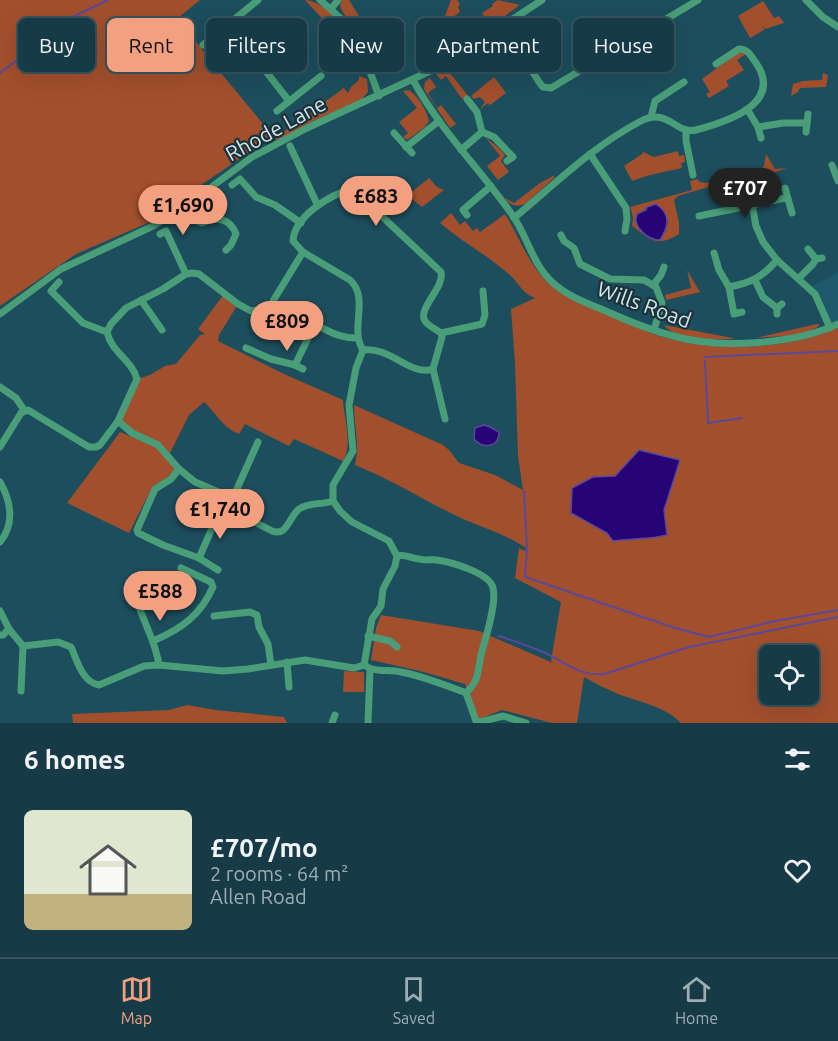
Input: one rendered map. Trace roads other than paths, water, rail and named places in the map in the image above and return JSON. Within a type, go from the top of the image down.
[{"type":"street","points":[[236,18],[258,0]]},
{"type":"street","points":[[320,0],[342,18]]},
{"type":"street","points":[[331,9],[338,0]]},
{"type":"street","name":"Rhode Lane","points":[[516,18],[542,0]]},
{"type":"street","points":[[533,72],[545,87],[553,88],[698,0]]},
{"type":"street","points":[[806,0],[823,17],[838,27]]},
{"type":"street","points":[[514,218],[565,173],[632,126],[651,117],[667,119],[686,131],[693,131],[715,124],[747,109],[758,99],[763,90],[764,68],[749,53],[743,49],[716,64]]},
{"type":"street","points":[[266,72],[289,101]]},
{"type":"street","points":[[370,72],[379,96]]},
{"type":"street","name":"Rhode Lane","points":[[0,314],[61,269],[140,232],[186,207],[252,157],[307,128],[427,72]]},
{"type":"street","points":[[277,111],[321,76]]},
{"type":"street","name":"Wills Road","points":[[413,80],[439,122],[514,218],[537,265],[555,285],[574,298],[654,330],[690,340],[724,343],[786,340],[838,324]]},
{"type":"street","points":[[651,117],[655,101],[684,82]]},
{"type":"street","points":[[467,99],[479,117],[482,132]]},
{"type":"street","points":[[747,109],[758,127],[761,138]]},
{"type":"street","points":[[806,132],[808,114]]},
{"type":"street","points":[[406,147],[439,122]]},
{"type":"street","points":[[758,127],[783,123],[807,123]]},
{"type":"street","points":[[686,131],[693,175]]},
{"type":"street","points":[[461,150],[482,132]]},
{"type":"street","points":[[482,132],[494,137],[513,157],[507,161]]},
{"type":"street","points":[[394,133],[412,153]]},
{"type":"street","points":[[290,146],[318,204]]},
{"type":"street","points":[[590,154],[626,208],[625,231]]},
{"type":"street","points":[[832,165],[838,179]]},
{"type":"street","points":[[232,185],[240,179],[256,197],[275,205],[301,223]]},
{"type":"street","points":[[467,215],[463,210],[491,186]]},
{"type":"street","points":[[785,188],[792,213]]},
{"type":"street","points":[[368,723],[368,636],[372,619],[381,606],[383,589],[396,566],[397,556],[389,541],[352,522],[340,512],[333,501],[333,485],[353,452],[349,405],[356,368],[363,350],[357,338],[359,303],[356,287],[350,280],[303,252],[293,241],[295,232],[318,204],[351,190],[356,192],[439,269],[443,276],[425,309],[423,317],[425,322],[441,333],[482,324],[485,315],[483,291]]},
{"type":"street","points":[[699,216],[708,218],[786,198]]},
{"type":"street","points":[[752,205],[760,237],[777,260],[815,294],[830,328]]},
{"type":"street","points":[[186,207],[195,220],[202,223],[212,218],[222,219],[233,226],[236,234],[226,250]]},
{"type":"street","points":[[160,234],[166,231],[186,274]]},
{"type":"street","points":[[561,235],[574,248],[580,264]]},
{"type":"street","points":[[560,248],[566,242]]},
{"type":"street","points":[[799,278],[819,259],[808,249]]},
{"type":"street","points":[[273,307],[273,301],[303,252]]},
{"type":"street","points":[[714,253],[716,271],[729,287],[738,313],[736,322]]},
{"type":"street","points":[[729,287],[755,280],[769,270],[777,260]]},
{"type":"street","points":[[571,266],[580,264],[610,279],[644,280],[653,285],[662,300],[654,330]]},
{"type":"street","points":[[653,285],[664,267]]},
{"type":"street","points":[[107,332],[111,324],[126,308],[186,274],[199,274],[251,311],[291,306],[315,324],[345,338],[357,338]]},
{"type":"street","points":[[755,280],[763,297],[779,309]]},
{"type":"street","points":[[24,410],[37,414],[69,436],[93,448],[100,445],[118,420],[137,379],[135,373],[114,349],[107,332],[75,317],[51,291],[59,282]]},
{"type":"street","points":[[141,300],[162,330]]},
{"type":"street","points":[[294,365],[315,324]]},
{"type":"street","points":[[441,333],[442,337],[433,369],[445,419]]},
{"type":"street","points":[[246,348],[303,369]]},
{"type":"street","points":[[363,350],[379,351],[422,371],[433,369]]},
{"type":"street","points":[[0,387],[20,403],[24,410]]},
{"type":"street","points":[[0,447],[24,410]]},
{"type":"street","points":[[118,420],[132,433],[158,445],[179,469],[195,482],[221,493],[228,508],[276,532],[284,530],[303,507],[333,501]]},
{"type":"street","points":[[199,558],[224,501],[236,491],[258,442]]},
{"type":"street","points":[[179,469],[156,489],[137,530],[138,533],[199,558],[218,570]]},
{"type":"street","points":[[0,482],[8,495],[10,527],[0,542]]},
{"type":"street","points":[[397,556],[406,555],[417,559],[444,561],[477,572],[491,582],[494,595],[479,673],[476,682],[466,693]]},
{"type":"street","points":[[153,641],[177,631],[193,617],[207,600],[213,587],[210,582],[181,568]]},
{"type":"street","points":[[134,583],[138,608],[157,648],[159,665]]},
{"type":"street","points":[[214,616],[250,612],[257,615],[259,627],[268,644],[271,665]]},
{"type":"street","points":[[1,616],[23,646],[21,691]]},
{"type":"street","points":[[0,635],[9,629]]},
{"type":"street","points":[[368,636],[390,641],[397,647]]},
{"type":"street","points":[[23,646],[58,642],[70,647],[86,679],[91,684],[99,685],[144,666],[159,665],[223,671],[313,660],[354,668],[367,667],[400,672],[466,693]]},
{"type":"street","points":[[287,662],[289,687]]},
{"type":"street","points":[[466,693],[475,722],[503,716],[526,723]]},
{"type":"street","points":[[332,723],[334,715]]},
{"type":"waterway","points":[[0,73],[24,55],[56,25],[108,0]]},
{"type":"waterway","points":[[705,357],[838,351]]},
{"type":"waterway","points":[[705,361],[708,423],[742,418]]},
{"type":"waterway","points":[[524,491],[527,549],[525,577],[675,628],[709,637],[775,621],[838,610]]},
{"type":"waterway","points":[[499,636],[543,652],[579,671],[604,674],[689,647],[838,617]]}]
